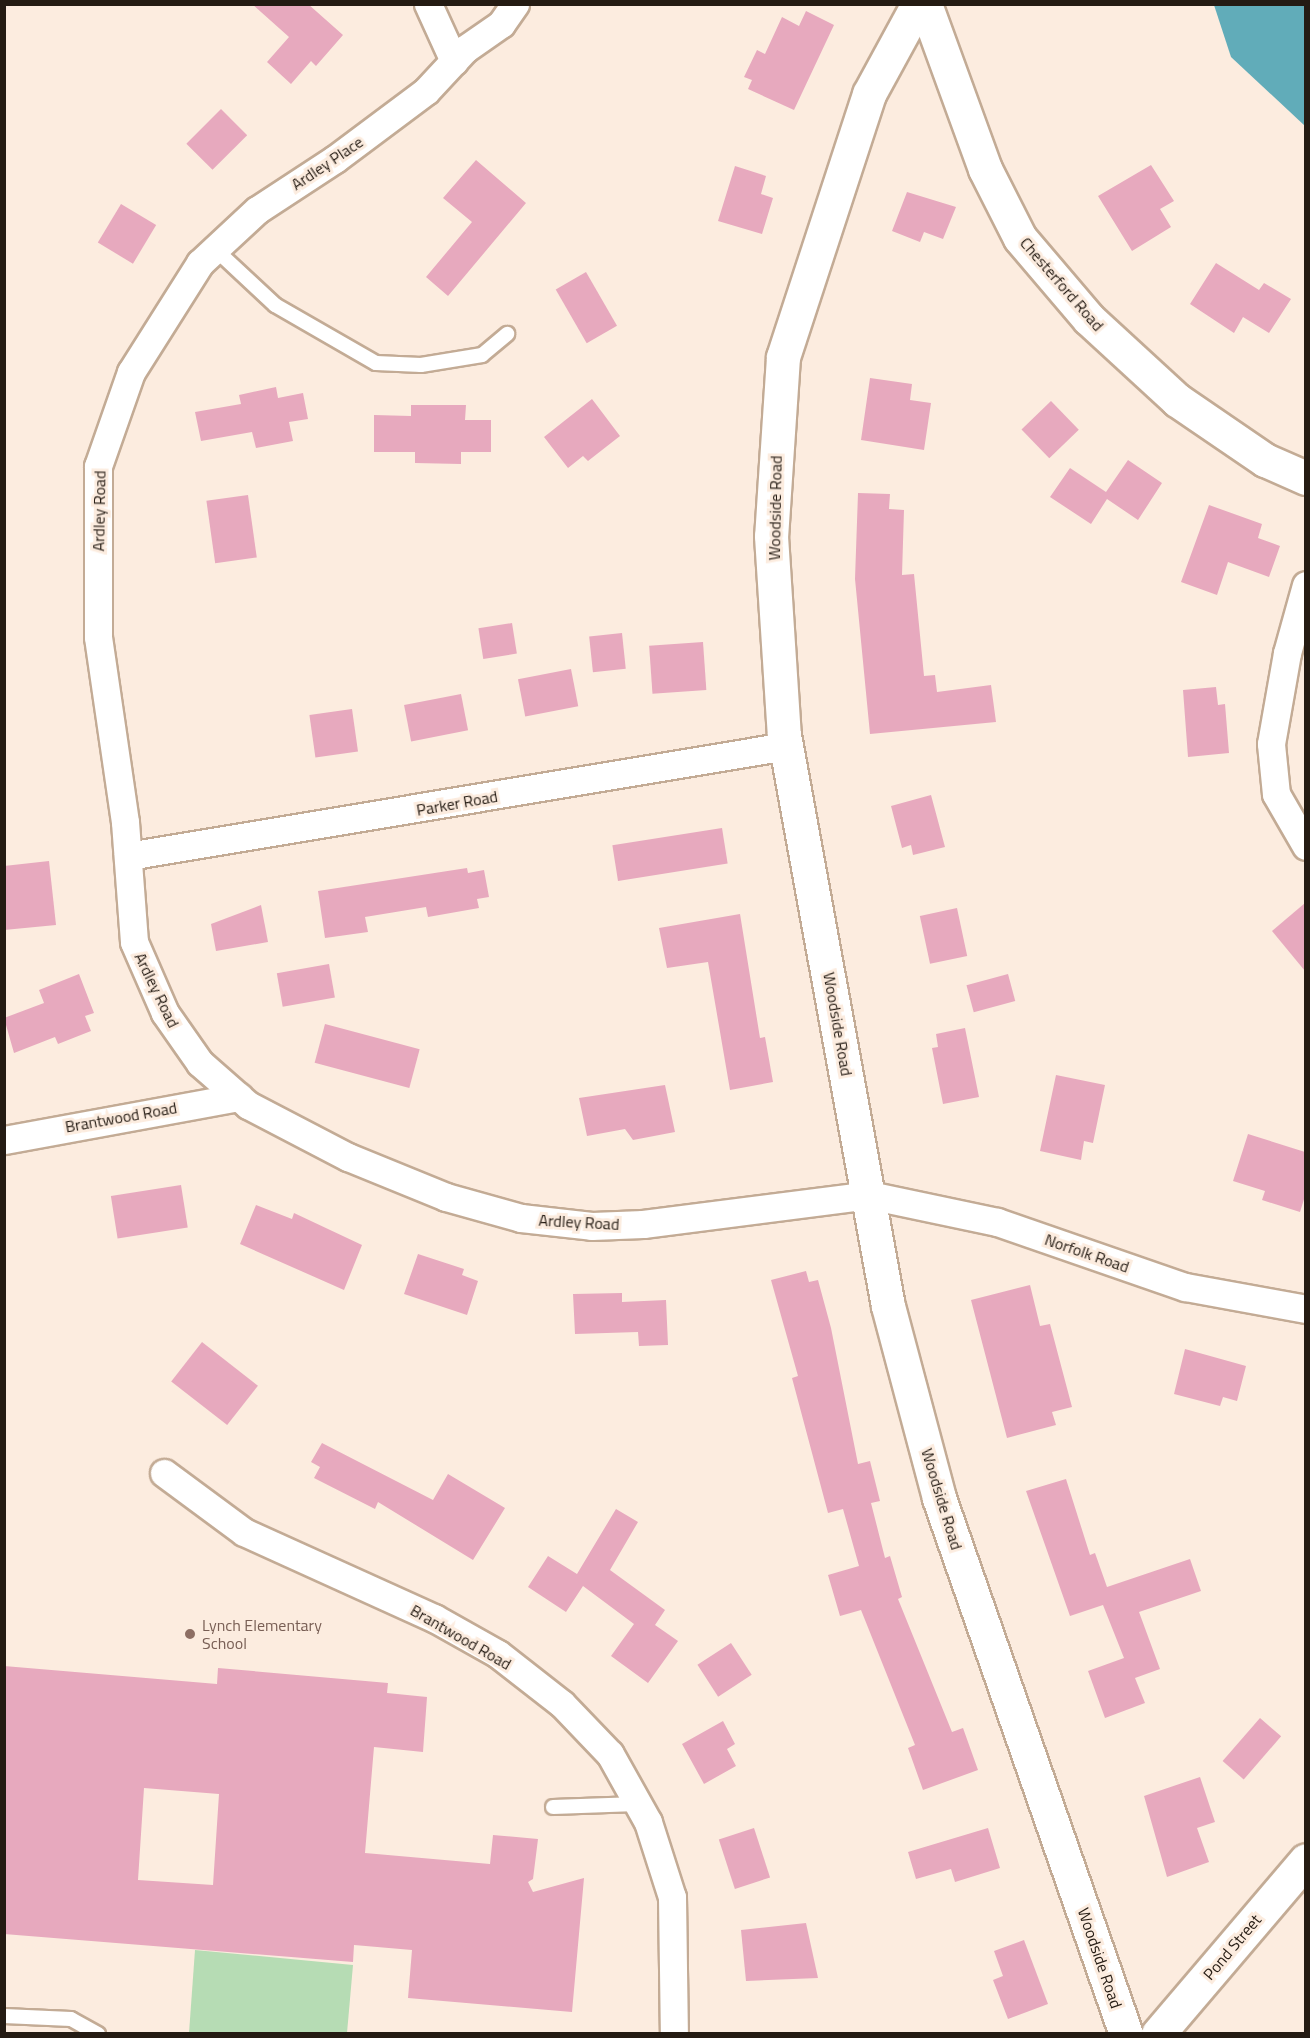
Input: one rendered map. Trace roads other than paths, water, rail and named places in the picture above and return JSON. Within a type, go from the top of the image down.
[{"type":"street","points":[[428,4],[454,61]]},
{"type":"street","name":"Ardley Place","points":[[208,256],[256,210],[335,159],[426,91],[454,61],[501,24],[515,4]]},
{"type":"street","name":"Woodside Road","points":[[918,4],[869,94],[783,357],[771,536],[786,746],[888,1306],[939,1498],[1126,2034]]},
{"type":"street","name":"Chesterford Road","points":[[925,4],[985,170],[1020,238],[1089,319],[1177,400],[1265,459],[1305,478]]},
{"type":"street","name":"Ardley Road","points":[[208,256],[131,372],[98,466],[98,637],[128,856],[134,942],[165,1013],[200,1063],[239,1097],[348,1157],[446,1197],[521,1218],[592,1226],[643,1224],[869,1195]]},
{"type":"street","points":[[1305,585],[1287,653],[1271,744],[1276,794],[1305,846]]},
{"type":"street","name":"Parker Road","points":[[128,856],[786,746]]},
{"type":"street","name":"Brantwood Road","points":[[4,1140],[239,1097]]},
{"type":"street","name":"Norfolk Road","points":[[869,1195],[997,1222],[1185,1287],[1305,1309]]},
{"type":"street","name":"Brantwood Road","points":[[164,1473],[244,1532],[415,1609],[498,1654],[562,1704],[610,1754],[637,1804],[672,1898],[674,2034]]},
{"type":"street","name":"Pond Street","points":[[1158,2034],[1305,1860]]},
{"type":"lane","points":[[208,256],[275,305],[376,363],[421,364],[482,355],[507,334]]},
{"type":"lane","points":[[552,1807],[637,1804]]},
{"type":"lane","points":[[4,2016],[71,2019],[98,2034]]},
{"type":"water","points":[[1214,5],[1305,5],[1305,126],[1231,57]]},
{"type":"place","name":"Lynch Elementary School","points":[[190,1634]]}]
